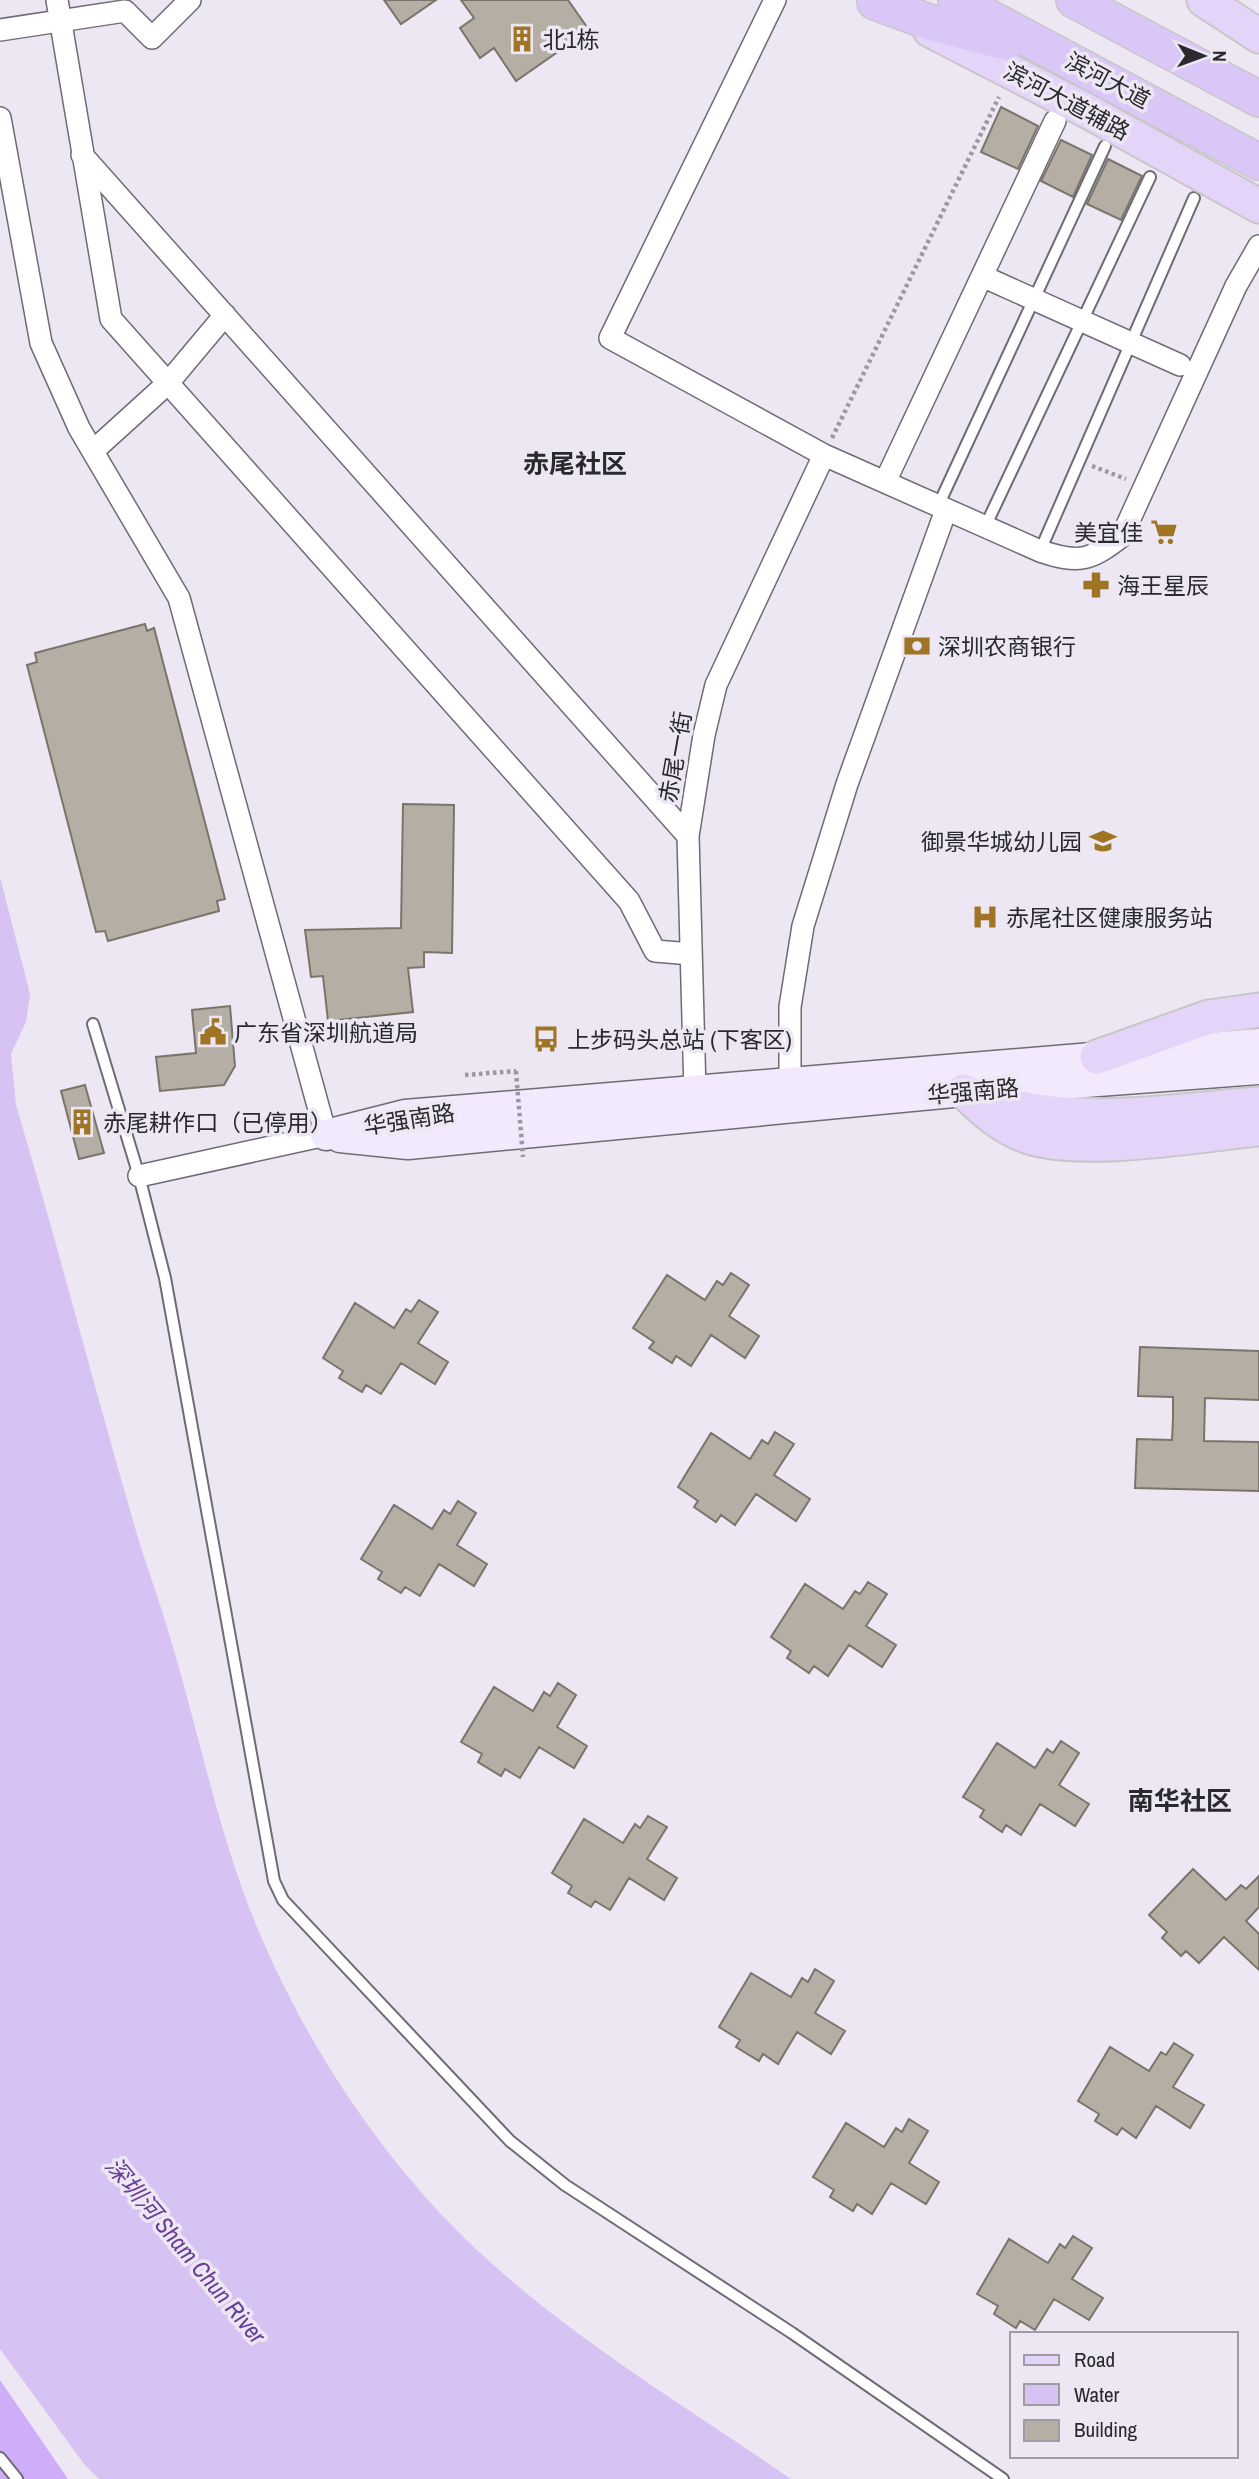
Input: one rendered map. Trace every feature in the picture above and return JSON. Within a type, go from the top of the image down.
[{"type":"highway","name":"滨河大道","points":[[956,0],[1259,162]]},
{"type":"highway","points":[[1074,0],[1259,99]]},
{"type":"highway","points":[[874,1],[929,22],[1079,64]]},
{"type":"main road","points":[[1204,0],[1259,36]]},
{"type":"main road","name":"滨河大道辅路","points":[[874,1],[1077,106],[1259,206]]},
{"type":"main road","points":[[1097,1057],[1209,1017],[1259,1010]]},
{"type":"main road","name":"华强南路","points":[[326,1135],[405,1115],[1259,1044]]},
{"type":"main road","name":"华强南路","points":[[326,1135],[408,1144],[964,1091],[1259,1069]]},
{"type":"main road","points":[[964,1091],[1015,1108],[1074,1117],[1259,1104]]},
{"type":"main road","points":[[964,1091],[988,1115],[1007,1128],[1054,1143],[1101,1143],[1259,1129]]},
{"type":"street","points":[[57,0],[58,22],[111,319],[629,901],[655,951],[691,954]]},
{"type":"street","points":[[0,30],[125,11],[152,38],[190,0]]},
{"type":"street","points":[[775,0],[610,338],[824,455],[1040,551],[1067,560],[1098,554],[1122,536],[1236,286],[1259,246]]},
{"type":"street","points":[[0,118],[41,343],[93,451],[179,598],[326,1135],[139,1176]]},
{"type":"street","points":[[885,482],[1055,121]]},
{"type":"street","points":[[81,154],[688,836]]},
{"type":"street","points":[[982,276],[1180,365]]},
{"type":"street","points":[[93,451],[168,383],[225,316]]},
{"type":"street","name":"赤尾一街","points":[[695,1092],[688,836],[716,685],[824,455]]},
{"type":"street","points":[[790,1084],[790,1007],[803,926],[847,784],[942,508]]},
{"type":"lane","points":[[942,508],[1033,300],[1105,146]]},
{"type":"lane","points":[[985,527],[1150,177]]},
{"type":"lane","points":[[1040,551],[1194,198]]},
{"type":"lane","points":[[93,1024],[139,1176],[165,1278],[271,1868],[283,1900],[510,2141],[565,2185],[792,2333],[1003,2479]]},
{"type":"lane","points":[[0,2458],[16,2479]]},
{"type":"path","points":[[824,455],[999,97]]},
{"type":"path","points":[[465,1075],[516,1071],[523,1157]]},
{"type":"shaded area","points":[[0,2380],[68,2479],[0,2479]]},
{"type":"water","name":"深圳河 Sham Chun River","points":[[0,877],[30,994],[26,1022],[11,1054],[16,1105],[230,1854],[257,1927],[290,1998],[328,2066],[372,2131],[421,2192],[461,2235],[504,2275],[597,2347],[791,2479],[99,2479],[84,2464],[0,2349]]},
{"type":"building","points":[[384,0],[436,0],[401,24]]},
{"type":"building","name":"北1栋","points":[[461,0],[568,0],[589,30],[516,81],[494,48],[480,58],[460,28],[474,18]]},
{"type":"building","points":[[1001,107],[1038,126],[1018,169],[981,152]]},
{"type":"building","points":[[1061,140],[1092,155],[1073,197],[1041,181]]},
{"type":"building","points":[[1108,159],[1142,176],[1121,220],[1087,204]]},
{"type":"building","points":[[145,624],[147,631],[154,628],[225,899],[217,901],[219,911],[108,941],[105,931],[96,932],[27,665],[37,662],[35,653]]},
{"type":"building","points":[[403,804],[454,805],[452,953],[424,952],[424,967],[408,968],[413,1012],[328,1021],[323,976],[311,977],[305,930],[401,928]]},
{"type":"building","name":"广东省深圳航道局","points":[[230,1006],[235,1066],[224,1085],[160,1091],[156,1057],[196,1053],[192,1010]]},
{"type":"building","name":"赤尾耕作口（已停用）","points":[[85,1085],[104,1153],[79,1159],[61,1091]]},
{"type":"building","points":[[731,1273],[749,1285],[729,1316],[759,1336],[745,1358],[711,1335],[691,1366],[676,1356],[672,1363],[649,1348],[654,1342],[633,1328],[667,1275],[705,1300],[717,1281],[723,1285]]},
{"type":"building","points":[[419,1300],[438,1312],[418,1343],[448,1362],[435,1384],[401,1363],[381,1394],[366,1385],[362,1392],[339,1378],[343,1371],[323,1358],[355,1303],[394,1328],[406,1309],[411,1312]]},
{"type":"building","points":[[1140,1347],[1259,1351],[1259,1400],[1205,1398],[1204,1441],[1259,1442],[1259,1491],[1135,1488],[1137,1439],[1172,1440],[1173,1418],[1173,1397],[1138,1396]]},
{"type":"building","points":[[775,1432],[794,1444],[774,1475],[810,1499],[796,1521],[756,1494],[735,1525],[721,1515],[716,1522],[694,1507],[698,1501],[678,1487],[711,1433],[750,1459],[762,1440],[768,1444]]},
{"type":"building","points":[[458,1501],[476,1513],[457,1545],[487,1564],[474,1586],[439,1564],[420,1596],[405,1587],[401,1593],[378,1579],[382,1572],[361,1559],[394,1505],[432,1529],[444,1510],[450,1514]]},
{"type":"building","points":[[868,1582],[887,1594],[866,1626],[896,1645],[882,1667],[849,1645],[828,1676],[814,1666],[809,1673],[787,1658],[791,1651],[771,1637],[805,1584],[843,1609],[855,1591],[860,1594]]},
{"type":"building","points":[[558,1683],[576,1695],[557,1727],[587,1746],[574,1768],[539,1747],[520,1778],[505,1769],[501,1776],[478,1762],[482,1754],[461,1742],[494,1687],[533,1711],[544,1692],[550,1696]]},
{"type":"building","points":[[1061,1741],[1079,1753],[1059,1785],[1089,1804],[1075,1826],[1040,1804],[1021,1835],[1006,1825],[1002,1832],[980,1817],[984,1810],[963,1797],[997,1743],[1035,1768],[1047,1749],[1053,1753]]},
{"type":"building","points":[[648,1816],[667,1827],[647,1859],[677,1878],[664,1900],[629,1878],[610,1910],[595,1901],[591,1907],[568,1893],[572,1886],[552,1873],[584,1819],[623,1843],[635,1824],[640,1828]]},
{"type":"building","points":[[1193,1869],[1226,1900],[1241,1885],[1246,1889],[1259,1876],[1259,1907],[1246,1921],[1259,1934],[1259,1970],[1224,1937],[1199,1963],[1186,1951],[1181,1956],[1162,1938],[1167,1932],[1149,1915]]},
{"type":"building","points":[[815,1969],[834,1981],[815,2013],[845,2031],[831,2054],[797,2032],[778,2064],[763,2054],[759,2061],[736,2047],[740,2040],[719,2027],[751,1973],[791,1997],[802,1978],[808,1982]]},
{"type":"building","points":[[1174,2043],[1193,2055],[1173,2087],[1204,2105],[1190,2128],[1156,2106],[1136,2138],[1122,2128],[1117,2135],[1095,2121],[1099,2114],[1078,2101],[1110,2047],[1149,2071],[1161,2052],[1166,2055]]},
{"type":"building","points":[[909,2119],[928,2131],[909,2163],[939,2182],[926,2204],[891,2183],[872,2214],[857,2204],[853,2211],[830,2197],[834,2190],[813,2177],[846,2123],[884,2147],[896,2128],[902,2132]]},
{"type":"building","points":[[1073,2236],[1092,2248],[1072,2279],[1103,2298],[1089,2320],[1054,2299],[1035,2330],[1020,2321],[1016,2328],[994,2314],[998,2306],[977,2294],[1009,2239],[1048,2263],[1060,2244],[1065,2248]]},
{"type":"place","name":"北1栋","points":[[522,39]]},
{"type":"place","name":"美宜佳","points":[[1164,532]]},
{"type":"place","name":"海王星辰","points":[[1096,585]]},
{"type":"place","name":"深圳农商银行","points":[[917,646]]},
{"type":"place","name":"御景华城幼儿园","points":[[1103,841]]},
{"type":"place","name":"赤尾社区健康服务站","points":[[985,917]]},
{"type":"place","name":"广东省深圳航道局","points":[[213,1032]]},
{"type":"place","name":"上步码头总站 (下客区)","points":[[546,1039]]},
{"type":"place","name":"赤尾耕作口（已停用）","points":[[82,1122]]},
{"type":"district","name":"赤尾社区","points":[[575,463]]},
{"type":"district","name":"南华社区","points":[[1180,1800]]}]
